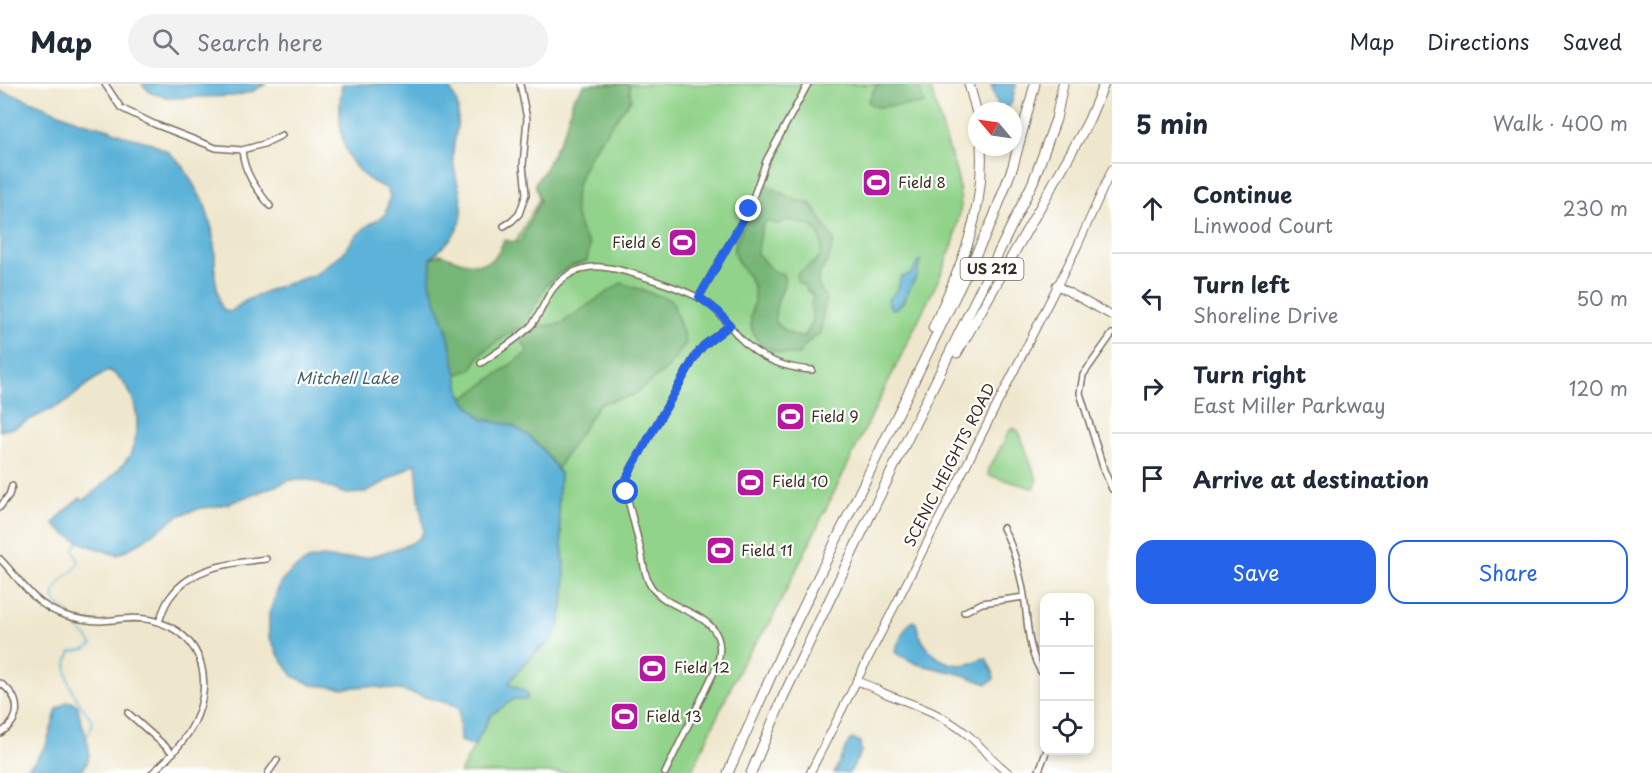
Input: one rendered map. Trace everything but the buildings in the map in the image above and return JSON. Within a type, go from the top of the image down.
[{"type":"highway","points":[[969,84],[974,102]]},
{"type":"highway","name":"US 212","points":[[728,773],[783,649],[993,219],[1014,166],[1035,84]]},
{"type":"highway","name":"US 212","points":[[751,773],[784,695],[1033,182],[1056,119],[1063,84]]},
{"type":"highway","points":[[904,447],[1088,122],[1104,84]]},
{"type":"highway","points":[[884,440],[897,402],[967,250],[979,199],[982,156]]},
{"type":"highway","points":[[756,773],[784,695]]},
{"type":"street","points":[[105,84],[120,108],[216,148],[242,150],[264,144],[282,135]]},
{"type":"street","points":[[504,226],[519,214],[526,194],[523,165],[527,119],[520,84]]},
{"type":"street","points":[[699,297],[749,209],[766,161],[808,84]]},
{"type":"street","points":[[242,150],[247,173],[270,207]]},
{"type":"street","name":"SCENIC HEIGHTS ROAD","points":[[810,773],[1085,230],[1112,169]]},
{"type":"street","points":[[481,363],[528,328],[556,285],[569,275],[600,266],[699,297],[719,312],[749,346],[767,359],[792,368],[812,370]]},
{"type":"street","points":[[1056,285],[1112,316]]},
{"type":"street","points":[[664,773],[716,668],[720,657],[719,644],[714,632],[706,622],[663,597],[651,586],[645,572],[626,492],[626,480],[696,355],[703,346],[730,325]]},
{"type":"street","points":[[1112,334],[1083,375],[1080,393],[1112,489]]},
{"type":"street","points":[[0,507],[9,495],[12,486]]},
{"type":"street","points":[[1003,528],[1017,566],[1031,647],[1040,668]]},
{"type":"street","points":[[0,559],[24,589],[59,613],[72,618],[98,621],[138,618],[159,622],[181,633],[189,641],[201,660],[204,671],[197,716],[190,731],[152,773]]},
{"type":"street","points":[[159,622],[171,595],[188,580],[215,567],[266,559]]},
{"type":"street","points":[[964,612],[982,603],[1024,597]]},
{"type":"street","points":[[856,681],[941,716],[971,738],[1009,773]]},
{"type":"street","points":[[0,683],[11,692],[16,705],[14,720],[0,733]]},
{"type":"street","points":[[128,713],[172,753]]},
{"type":"street","points":[[1038,773],[1045,755]]},
{"type":"street","points":[[268,773],[278,760]]},
{"type":"green space","points":[[585,84],[629,84],[631,99],[594,150],[577,187],[575,206],[579,225],[590,245],[587,261],[571,266],[558,274],[545,287],[524,324],[489,347],[477,359],[472,369],[456,375],[448,334],[430,283],[431,258],[441,254],[468,263],[483,263],[495,257],[504,240],[520,243],[540,201],[535,183],[544,171],[565,129],[573,99]]},
{"type":"green space","points":[[601,84],[929,84],[958,179],[961,205],[954,241],[940,276],[771,621],[743,661],[691,773],[460,773],[491,715],[527,693],[508,683],[538,651],[550,642],[565,575],[558,504],[560,473],[463,399],[457,378],[462,342]]},
{"type":"green space","points":[[877,84],[918,84],[924,104],[876,107],[868,102]]},
{"type":"green space","points":[[765,184],[795,200],[811,204],[834,240],[829,258],[819,276],[818,285],[826,298],[820,334],[803,348],[799,355],[773,351],[759,342],[754,335],[751,317],[754,300],[753,284],[737,261],[734,252],[738,236],[754,210]],"holes":[[[786,220],[813,227],[821,240],[819,257],[797,274],[799,283],[812,294],[813,299],[811,305],[813,321],[803,338],[786,332],[776,323],[775,313],[784,277],[782,273],[770,269],[757,254],[762,227],[766,221],[778,224]]]},
{"type":"green space","points":[[621,283],[672,300],[686,343],[667,369],[633,395],[599,404],[557,469],[543,450],[513,426],[482,419],[463,399],[528,352],[522,341],[538,326],[560,324]]},
{"type":"green space","points":[[1014,428],[1019,432],[1037,480],[1034,488],[988,475],[1010,430]]},
{"type":"water","points":[[142,84],[266,84],[251,92],[234,96],[171,98],[151,93]]},
{"type":"water","name":"Mitchell Lake","points":[[342,84],[446,84],[452,93],[458,111],[453,159],[462,202],[462,214],[455,233],[431,258],[430,283],[448,334],[461,394],[482,419],[513,426],[529,436],[560,473],[558,504],[565,594],[559,627],[550,642],[536,651],[509,683],[527,693],[527,700],[514,699],[491,715],[474,746],[460,741],[459,709],[454,705],[399,690],[368,686],[345,688],[312,685],[293,676],[269,636],[269,614],[280,583],[308,560],[323,557],[339,559],[370,557],[410,544],[419,538],[424,531],[416,463],[363,493],[346,494],[310,480],[291,480],[230,503],[201,508],[178,516],[138,544],[117,555],[91,547],[53,524],[80,498],[84,500],[108,480],[130,454],[137,423],[134,402],[125,384],[109,370],[66,402],[13,428],[0,431],[0,91],[79,121],[152,143],[170,153],[183,166],[205,205],[212,229],[215,276],[220,304],[224,310],[230,312],[245,301],[272,289],[316,274],[343,253],[367,226],[385,215],[390,196],[386,188],[359,171],[344,146],[340,116]]},
{"type":"water","points":[[991,84],[1016,84],[1012,102],[997,102]]},
{"type":"water","points":[[921,261],[917,275],[905,298],[898,307],[894,309],[890,307],[888,299],[897,290],[901,277],[911,274]]},
{"type":"water","points":[[913,621],[916,623],[922,640],[941,660],[958,665],[986,658],[994,679],[987,684],[960,674],[917,664],[897,654],[895,652],[902,635]]},
{"type":"water","points":[[67,702],[73,702],[78,706],[88,741],[89,750],[85,766],[79,773],[16,773],[26,769],[34,762],[46,746],[57,709]]},
{"type":"water","points":[[854,739],[860,742],[861,752],[851,770],[849,773],[834,773],[848,743]]},
{"type":"waterway","points":[[70,614],[55,602],[53,594],[61,581],[75,569],[79,562],[74,550],[78,542]]},
{"type":"waterway","points":[[75,620],[78,629],[92,645],[86,649],[71,652],[67,666],[71,687],[92,721],[87,737]]},
{"type":"place","name":"Field 8","points":[[877,183]]},
{"type":"place","name":"Field 6","points":[[682,243]]},
{"type":"place","name":"Field 9","points":[[790,417]]},
{"type":"place","name":"Field 10","points":[[751,482]]},
{"type":"place","name":"Field 11","points":[[720,551]]},
{"type":"place","name":"Field 12","points":[[653,668]]},
{"type":"place","name":"Field 13","points":[[625,717]]},
{"type":"route","points":[[626,492],[626,480],[631,469],[683,375],[703,346],[730,325],[719,312],[699,297],[749,209]]}]
